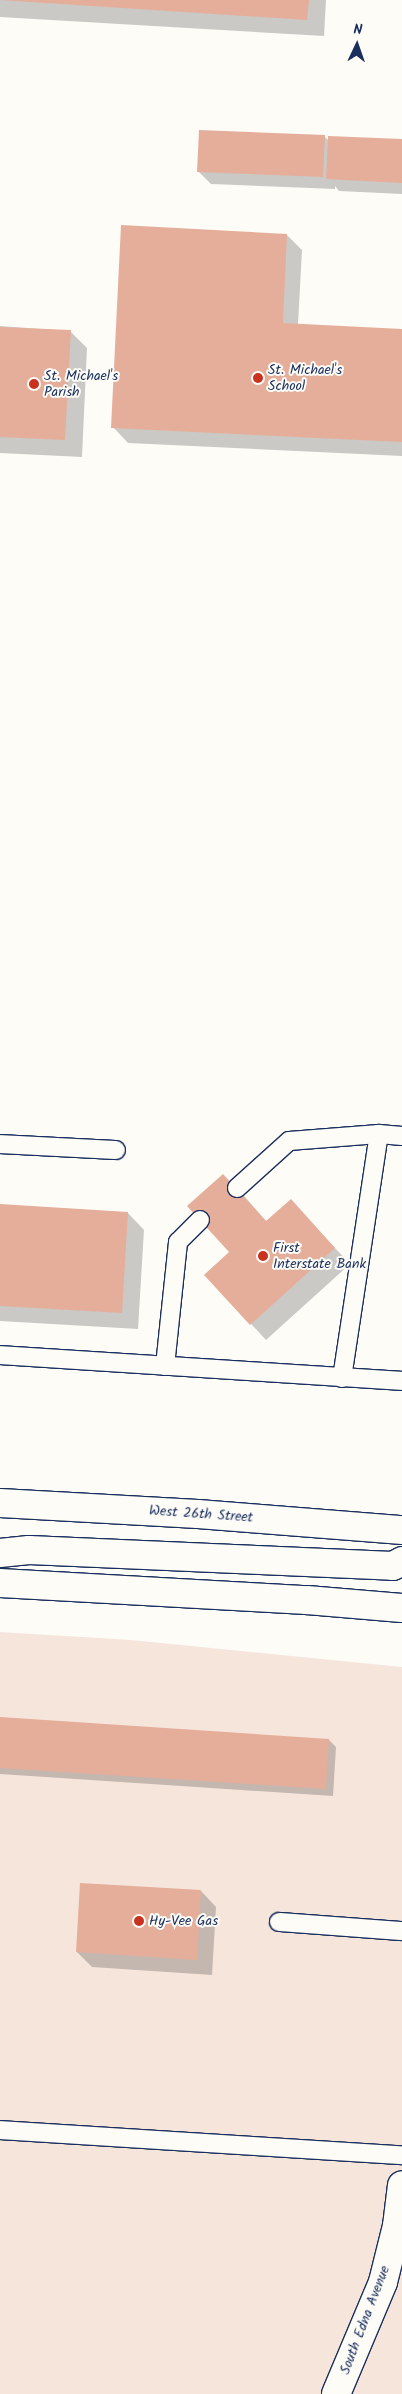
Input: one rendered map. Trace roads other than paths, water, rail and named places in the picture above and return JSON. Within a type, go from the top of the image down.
[{"type":"main road","name":"West 26th Street","points":[[0,1503],[208,1514],[402,1530]]},
{"type":"main road","points":[[0,1554],[30,1550],[393,1566],[402,1562]]},
{"type":"main road","points":[[2,1585],[307,1600],[402,1608]]},
{"type":"main road","name":"South Edna Avenue","points":[[336,2394],[383,2282],[397,2226],[402,2185]]},
{"type":"lane","points":[[237,1188],[290,1141],[378,1134],[402,1136]]},
{"type":"lane","points":[[342,1378],[378,1134]]},
{"type":"lane","points":[[0,1144],[116,1150]]},
{"type":"lane","points":[[165,1366],[178,1242],[200,1220]]},
{"type":"lane","points":[[0,1355],[402,1381]]},
{"type":"lane","points":[[279,1922],[402,1931]]},
{"type":"lane","points":[[0,2130],[402,2154]]},
{"type":"place","name":"St. Michael's School","points":[[258,378]]},
{"type":"place","name":"St. Michael's Parish","points":[[34,384]]},
{"type":"place","name":"First Interstate Bank","points":[[263,1256]]},
{"type":"place","name":"Hy-Vee Gas","points":[[139,1921]]}]
